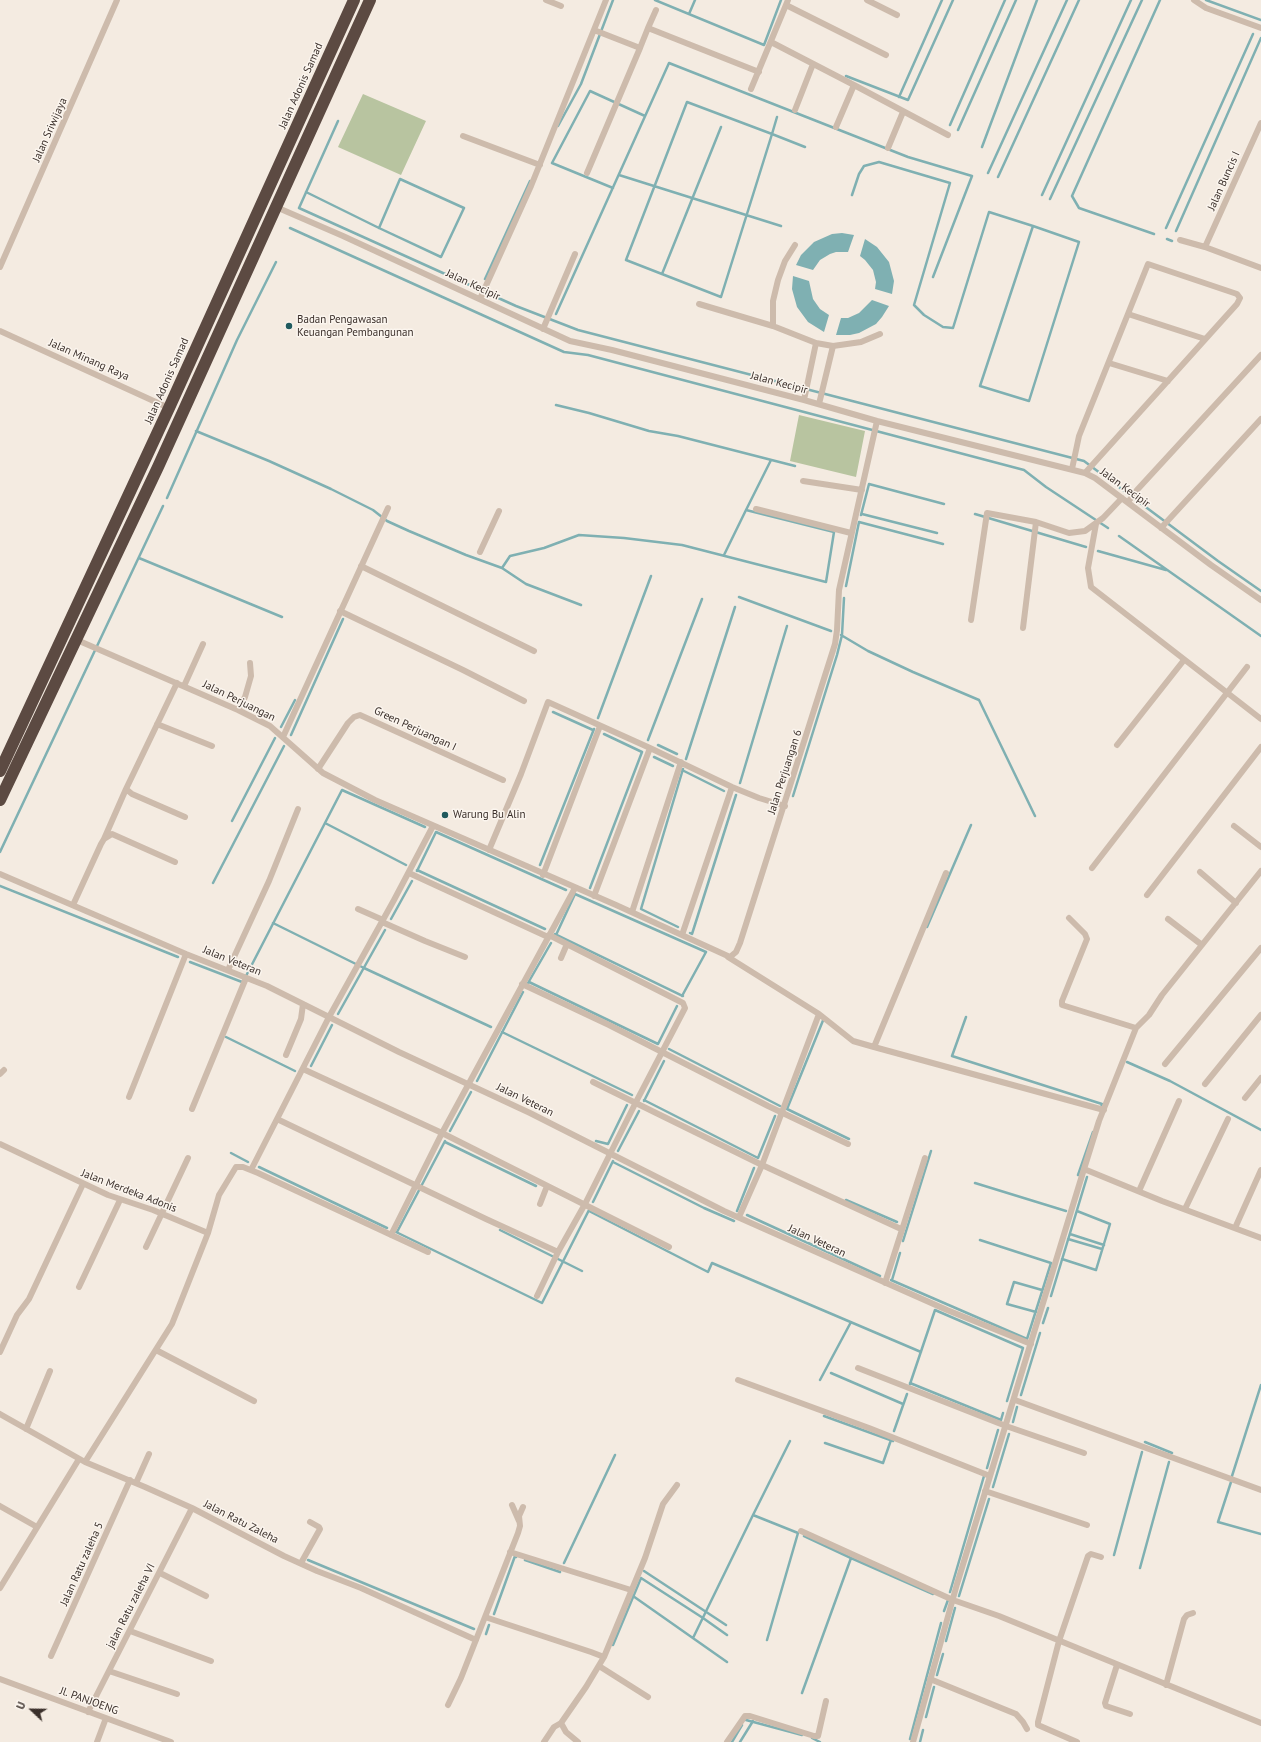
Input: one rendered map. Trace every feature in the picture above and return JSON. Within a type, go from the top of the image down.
[{"type":"highway","name":"Jalan Adonis Samad","points":[[0,771],[169,408],[354,0]]},
{"type":"highway","points":[[0,800],[145,493],[370,0]]},
{"type":"highway","points":[[336,40],[348,46]]},
{"type":"highway","points":[[132,487],[145,493]]},
{"type":"street","name":"Jalan Sriwijaya","points":[[0,267],[118,0]]},
{"type":"street","points":[[546,0],[560,6]]},
{"type":"street","points":[[481,296],[540,165],[596,31],[606,0]]},
{"type":"street","points":[[867,0],[897,16]]},
{"type":"street","points":[[1194,0],[1206,8],[1261,28]]},
{"type":"street","points":[[751,89],[787,3],[886,55]]},
{"type":"street","points":[[588,173],[656,10]]},
{"type":"street","points":[[648,28],[758,72]]},
{"type":"street","points":[[596,31],[640,48]]},
{"type":"street","points":[[771,42],[948,135]]},
{"type":"street","points":[[795,110],[813,64]]},
{"type":"street","points":[[836,127],[854,85]]},
{"type":"street","points":[[888,148],[903,112]]},
{"type":"street","name":"Jalan Buncis I","points":[[1205,247],[1261,123]]},
{"type":"street","points":[[463,136],[540,165]]},
{"type":"street","name":"Jalan Kecipir","points":[[276,207],[481,296],[542,329],[570,341],[612,350],[819,404],[876,424],[1072,469],[1087,471],[1122,498],[1129,500],[1261,600]]},
{"type":"street","points":[[1180,240],[1205,247],[1261,268]]},
{"type":"street","points":[[772,326],[773,301],[778,280],[795,245]]},
{"type":"street","points":[[542,329],[575,254]]},
{"type":"street","points":[[1072,469],[1072,462],[1079,436],[1148,264],[1237,294],[1240,298],[1238,304],[1087,471]]},
{"type":"street","points":[[699,304],[772,326],[816,343],[833,346],[861,342],[880,334]]},
{"type":"street","points":[[1128,314],[1205,339]]},
{"type":"street","name":"Jalan Minang Raya","points":[[0,330],[169,408]]},
{"type":"street","points":[[804,400],[816,343]]},
{"type":"street","points":[[819,404],[833,346]]},
{"type":"street","points":[[1129,500],[1261,355]]},
{"type":"street","points":[[1109,363],[1168,381]]},
{"type":"street","points":[[1162,526],[1261,419]]},
{"type":"street","name":"Jalan Perjuangan 6","points":[[730,956],[740,943],[785,806],[835,644],[839,590],[876,424]]},
{"type":"street","points":[[803,481],[862,490]]},
{"type":"street","points":[[971,620],[987,513],[1036,522],[1069,533],[1085,531],[1096,524],[1122,498]]},
{"type":"street","points":[[283,737],[388,508]]},
{"type":"street","points":[[756,509],[851,533]]},
{"type":"street","points":[[480,552],[499,511]]},
{"type":"street","points":[[1023,628],[1036,522]]},
{"type":"street","points":[[1096,524],[1088,568],[1090,587],[1261,719]]},
{"type":"street","points":[[361,566],[534,651]]},
{"type":"street","points":[[340,611],[470,673],[524,701]]},
{"type":"street","name":"Jalan Perjuangan","points":[[76,640],[103,650],[238,710],[270,726],[318,769],[375,800],[730,956],[818,1014],[853,1040],[1104,1110]]},
{"type":"street","points":[[184,686],[203,644]]},
{"type":"street","points":[[1117,744],[1184,660]]},
{"type":"street","points":[[238,710],[245,697],[251,676],[250,663]]},
{"type":"street","points":[[1092,868],[1247,667]]},
{"type":"street","points":[[72,905],[177,683]]},
{"type":"street","points":[[488,850],[548,702],[681,762],[732,787],[759,798],[785,806]]},
{"type":"street","name":"Green Perjuangan I","points":[[318,769],[348,723],[354,717],[360,715],[503,780]]},
{"type":"street","points":[[157,724],[212,746]]},
{"type":"street","points":[[543,875],[600,726]]},
{"type":"street","points":[[1147,895],[1261,746]]},
{"type":"street","points":[[594,896],[650,748]]},
{"type":"street","points":[[632,912],[681,762]]},
{"type":"street","points":[[682,936],[732,787]]},
{"type":"street","points":[[126,789],[132,794],[185,817]]},
{"type":"street","points":[[228,970],[269,881],[298,809]]},
{"type":"street","points":[[251,1170],[329,1017],[383,921],[433,826]]},
{"type":"street","points":[[1234,826],[1261,847]]},
{"type":"street","points":[[104,839],[112,834],[175,862]]},
{"type":"street","points":[[913,1742],[930,1678],[990,1476],[1015,1400],[1084,1169],[1104,1110],[1136,1028],[1149,1015],[1162,995],[1261,871]]},
{"type":"street","points":[[409,872],[567,944],[684,1002],[685,1008],[661,1052],[585,1204],[558,1252],[536,1296]]},
{"type":"street","points":[[1200,872],[1236,903]]},
{"type":"street","points":[[874,1047],[946,873]]},
{"type":"street","name":"Jalan Veteran","points":[[0,874],[186,954],[267,986],[739,1217],[885,1283],[1031,1344]]},
{"type":"street","points":[[391,1235],[442,1133],[574,888]]},
{"type":"street","points":[[358,909],[425,941],[465,957]]},
{"type":"street","points":[[1069,918],[1085,934],[1087,939],[1062,1001],[1062,1005],[1136,1028]]},
{"type":"street","points":[[1168,919],[1202,945]]},
{"type":"street","points":[[561,958],[567,944]]},
{"type":"street","points":[[1165,1064],[1261,948]]},
{"type":"street","points":[[129,1097],[186,954]]},
{"type":"street","points":[[192,1109],[246,978]]},
{"type":"street","points":[[522,984],[848,1144]]},
{"type":"street","points":[[286,1055],[301,1019],[303,1004]]},
{"type":"street","points":[[739,1217],[762,1165],[818,1014]]},
{"type":"street","points":[[1205,1084],[1261,1016]]},
{"type":"street","points":[[303,1069],[442,1133],[669,1247]]},
{"type":"street","points":[[1245,1098],[1261,1078]]},
{"type":"street","points":[[593,1082],[762,1165],[901,1229]]},
{"type":"street","points":[[1139,1191],[1179,1101]]},
{"type":"street","points":[[277,1119],[558,1252]]},
{"type":"street","points":[[1185,1210],[1228,1119]]},
{"type":"street","name":"Jalan Merdeka Adonis","points":[[0,1144],[120,1200],[161,1214],[208,1233]]},
{"type":"street","points":[[146,1246],[188,1158]]},
{"type":"street","points":[[885,1283],[924,1158]]},
{"type":"street","points":[[0,1588],[37,1527],[172,1324],[208,1233],[219,1195],[234,1169],[239,1166],[251,1170],[428,1252]]},
{"type":"street","points":[[1084,1169],[1185,1210],[1261,1238]]},
{"type":"street","points":[[1235,1228],[1261,1170]]},
{"type":"street","points":[[0,1352],[17,1315],[29,1299],[83,1184]]},
{"type":"street","points":[[540,1204],[547,1186]]},
{"type":"street","points":[[79,1287],[120,1200]]},
{"type":"street","points":[[156,1350],[254,1401]]},
{"type":"street","points":[[858,1368],[1006,1426],[1084,1453]]},
{"type":"street","points":[[26,1429],[50,1371]]},
{"type":"street","points":[[738,1380],[869,1428],[990,1476]]},
{"type":"street","points":[[1015,1400],[1261,1490]]},
{"type":"street","name":"Jalan Ratu Zaleha","points":[[0,1414],[82,1460],[192,1508],[301,1563],[361,1588],[476,1640]]},
{"type":"street","name":"Jalan Ratu zaleha 5","points":[[51,1656],[133,1482],[149,1454]]},
{"type":"street","points":[[544,1742],[554,1727],[561,1723],[604,1657],[645,1558],[663,1504],[677,1485]]},
{"type":"street","points":[[986,1491],[1086,1525]]},
{"type":"street","points":[[512,1505],[515,1516],[520,1523]]},
{"type":"street","points":[[0,1506],[37,1527]]},
{"type":"street","points":[[448,1704],[476,1640],[510,1552],[520,1523],[519,1516],[523,1507]]},
{"type":"street","name":"jalan Ratu zaleha VI","points":[[88,1712],[192,1508]]},
{"type":"street","points":[[301,1563],[320,1529],[310,1522]]},
{"type":"street","points":[[801,1531],[953,1600],[999,1616],[1261,1723]]},
{"type":"street","points":[[510,1552],[631,1590]]},
{"type":"street","points":[[1077,1742],[1038,1725],[1038,1722],[1059,1641],[1088,1556],[1091,1554],[1101,1557]]},
{"type":"street","points":[[160,1573],[206,1596]]},
{"type":"street","points":[[1166,1685],[1184,1619],[1187,1615],[1193,1613]]},
{"type":"street","points":[[485,1617],[604,1657]]},
{"type":"street","points":[[130,1631],[211,1660]]},
{"type":"street","points":[[1117,1665],[1105,1703],[1106,1706],[1130,1714]]},
{"type":"street","points":[[599,1666],[648,1697]]},
{"type":"street","points":[[109,1671],[177,1694]]},
{"type":"street","points":[[930,1678],[1016,1714],[1027,1729]]},
{"type":"street","name":"Jl. PANJOENG","points":[[0,1679],[171,1742]]},
{"type":"street","points":[[727,1742],[745,1716],[750,1716],[818,1736],[826,1701]]},
{"type":"street","points":[[96,1742],[106,1718]]},
{"type":"street","points":[[561,1723],[566,1732],[578,1742]]},
{"type":"green space","points":[[363,94],[426,121],[401,175],[338,147]]},
{"type":"green space","points":[[799,415],[865,431],[856,477],[790,461]]},
{"type":"water","points":[[842,233],[854,235],[848,252],[836,252],[830,254],[820,260],[813,270],[796,265],[801,255],[814,242],[832,234]]},
{"type":"water","points":[[865,239],[877,247],[889,262],[894,281],[892,294],[875,289],[876,282],[873,270],[860,256]]},
{"type":"water","points":[[793,276],[809,281],[813,299],[820,309],[829,315],[824,332],[808,322],[797,307],[792,289]]},
{"type":"water","points":[[872,300],[889,306],[876,324],[859,333],[850,335],[836,335],[841,318],[848,318],[859,313]]},
{"type":"waterway","points":[[558,126],[581,84],[613,0]]},
{"type":"waterway","points":[[655,0],[764,45],[781,0]]},
{"type":"waterway","points":[[689,14],[695,0]]},
{"type":"waterway","points":[[899,97],[942,0]]},
{"type":"waterway","points":[[846,76],[908,100],[953,0]]},
{"type":"waterway","points":[[950,125],[1005,0]]},
{"type":"waterway","points":[[958,130],[1016,0]]},
{"type":"waterway","points":[[982,147],[1037,0]]},
{"type":"waterway","points":[[988,173],[1067,0]]},
{"type":"waterway","points":[[998,177],[1079,0]]},
{"type":"waterway","points":[[1042,195],[1131,0]]},
{"type":"waterway","points":[[1050,199],[1142,0]]},
{"type":"waterway","points":[[1154,234],[1079,208],[1072,196],[1160,0]]},
{"type":"waterway","points":[[1206,0],[1261,20]]},
{"type":"waterway","points":[[1166,228],[1253,34]]},
{"type":"waterway","points":[[1176,231],[1261,38]]},
{"type":"waterway","points":[[556,314],[669,63],[908,157],[972,176],[933,277]]},
{"type":"waterway","points":[[613,188],[552,163],[590,91],[645,116]]},
{"type":"waterway","points":[[777,117],[772,134],[721,297],[626,260],[687,102],[772,134],[805,147]]},
{"type":"waterway","points":[[338,121],[299,208],[516,306],[578,330],[1084,461],[1218,561],[1261,591]]},
{"type":"waterway","points":[[662,274],[721,127]]},
{"type":"waterway","points":[[852,195],[859,174],[864,166],[879,162],[950,183],[914,305],[924,315],[943,327],[953,328],[989,212],[1033,226],[1079,242],[1029,401],[980,386],[1033,226]]},
{"type":"waterway","points":[[619,175],[781,226]]},
{"type":"waterway","points":[[306,192],[379,228],[441,257],[464,208],[400,179],[379,228]]},
{"type":"waterway","points":[[485,279],[530,181]]},
{"type":"waterway","points":[[290,228],[564,352],[588,355],[1024,470],[1046,487],[1108,528]]},
{"type":"waterway","points":[[1167,239],[1172,241]]},
{"type":"waterway","points":[[167,498],[237,340],[276,262]]},
{"type":"waterway","points":[[556,405],[649,431],[678,436],[795,466]]},
{"type":"waterway","points":[[196,431],[269,461],[331,489],[373,510],[387,521],[409,531],[466,555],[502,568],[510,556],[544,548],[579,535],[624,538],[682,545],[826,582],[834,532],[746,510],[771,460]]},
{"type":"waterway","points":[[861,515],[869,484],[944,504]]},
{"type":"waterway","points":[[0,852],[163,506]]},
{"type":"waterway","points":[[724,555],[746,510]]},
{"type":"waterway","points":[[862,514],[937,533]]},
{"type":"waterway","points":[[975,514],[1086,547]]},
{"type":"waterway","points":[[859,522],[943,544]]},
{"type":"waterway","points":[[846,586],[859,522]]},
{"type":"waterway","points":[[1119,536],[1261,636]]},
{"type":"waterway","points":[[1098,551],[1166,570]]},
{"type":"waterway","points":[[139,558],[282,617]]},
{"type":"waterway","points":[[502,568],[526,584],[581,605]]},
{"type":"waterway","points":[[598,718],[651,576]]},
{"type":"waterway","points":[[739,597],[831,631]]},
{"type":"waterway","points":[[793,796],[837,655],[842,635],[844,598]]},
{"type":"waterway","points":[[648,740],[702,599]]},
{"type":"waterway","points":[[686,759],[735,607]]},
{"type":"waterway","points":[[291,735],[343,619]]},
{"type":"waterway","points":[[740,783],[787,626]]},
{"type":"waterway","points":[[841,635],[868,651],[979,700],[1035,816]]},
{"type":"waterway","points":[[281,727],[295,700]]},
{"type":"waterway","points":[[553,712],[593,730]]},
{"type":"waterway","points":[[540,865],[594,729]]},
{"type":"waterway","points":[[604,734],[642,752]]},
{"type":"waterway","points":[[232,821],[275,738]]},
{"type":"waterway","points":[[658,745],[677,754]]},
{"type":"waterway","points":[[213,883],[284,746]]},
{"type":"waterway","points":[[590,888],[642,752]]},
{"type":"waterway","points":[[654,757],[673,766]]},
{"type":"waterway","points":[[678,927],[641,909],[683,769]]},
{"type":"waterway","points":[[682,770],[724,791]]},
{"type":"waterway","points":[[246,976],[342,790],[425,827]]},
{"type":"waterway","points":[[690,933],[692,934],[736,795]]},
{"type":"waterway","points":[[325,823],[406,865]]},
{"type":"waterway","points":[[927,927],[971,825]]},
{"type":"waterway","points":[[436,832],[566,890]]},
{"type":"waterway","points":[[417,871],[436,832]]},
{"type":"waterway","points":[[417,870],[545,929]]},
{"type":"waterway","points":[[391,919],[412,881]]},
{"type":"waterway","points":[[0,886],[178,957]]},
{"type":"waterway","points":[[575,894],[706,952],[682,996]]},
{"type":"waterway","points":[[556,935],[575,894]]},
{"type":"waterway","points":[[273,923],[364,968],[491,1027]]},
{"type":"waterway","points":[[338,1014],[385,930]]},
{"type":"waterway","points":[[555,934],[683,996]]},
{"type":"waterway","points":[[528,983],[551,943]]},
{"type":"waterway","points":[[190,962],[242,982],[243,981]]},
{"type":"waterway","points":[[529,982],[658,1044]]},
{"type":"waterway","points":[[477,1081],[523,992]]},
{"type":"waterway","points":[[658,1044],[677,1006]]},
{"type":"waterway","points":[[966,1017],[952,1056],[1102,1104],[1101,1108]]},
{"type":"waterway","points":[[787,1109],[824,1018]]},
{"type":"waterway","points":[[311,1066],[332,1025]]},
{"type":"waterway","points":[[502,1032],[632,1095]]},
{"type":"waterway","points":[[226,1037],[295,1071]]},
{"type":"waterway","points":[[669,1049],[780,1106]]},
{"type":"waterway","points":[[644,1101],[664,1061]]},
{"type":"waterway","points":[[1127,1062],[1170,1081],[1261,1130]]},
{"type":"waterway","points":[[450,1131],[471,1092]]},
{"type":"waterway","points":[[644,1100],[758,1158]]},
{"type":"waterway","points":[[596,1141],[608,1144],[627,1105]]},
{"type":"waterway","points":[[787,1109],[849,1139]]},
{"type":"waterway","points":[[618,1151],[639,1111]]},
{"type":"waterway","points":[[758,1158],[775,1116]]},
{"type":"waterway","points":[[1078,1175],[1093,1132]]},
{"type":"waterway","points":[[397,1232],[445,1141]]},
{"type":"waterway","points":[[445,1142],[536,1186]]},
{"type":"waterway","points":[[903,1241],[931,1151]]},
{"type":"waterway","points":[[231,1153],[248,1162]]},
{"type":"waterway","points":[[593,1202],[613,1161]]},
{"type":"waterway","points":[[613,1162],[704,1208],[734,1221]]},
{"type":"waterway","points":[[259,1167],[387,1228]]},
{"type":"waterway","points":[[737,1211],[754,1168]]},
{"type":"waterway","points":[[1051,1296],[1087,1177]]},
{"type":"waterway","points":[[975,1183],[1066,1211]]},
{"type":"waterway","points":[[846,1200],[897,1222]]},
{"type":"waterway","points":[[396,1232],[542,1303],[589,1210]]},
{"type":"waterway","points":[[589,1211],[708,1272],[712,1263],[921,1352]]},
{"type":"waterway","points":[[1062,1259],[1096,1270],[1110,1224],[1077,1211]]},
{"type":"waterway","points":[[747,1215],[880,1276]]},
{"type":"waterway","points":[[500,1230],[582,1271]]},
{"type":"waterway","points":[[1070,1234],[1104,1245]]},
{"type":"waterway","points":[[1068,1239],[1102,1249]]},
{"type":"waterway","points":[[891,1280],[1027,1339],[1051,1263],[980,1240]]},
{"type":"waterway","points":[[892,1280],[900,1253]]},
{"type":"waterway","points":[[1036,1312],[1007,1304],[1014,1282],[1042,1290]]},
{"type":"waterway","points":[[1043,1323],[1048,1308]]},
{"type":"waterway","points":[[910,1384],[935,1310],[1023,1348],[1007,1401]]},
{"type":"waterway","points":[[820,1380],[851,1322]]},
{"type":"waterway","points":[[1021,1395],[1040,1333]]},
{"type":"waterway","points":[[831,1373],[903,1404]]},
{"type":"waterway","points":[[910,1383],[1001,1420]]},
{"type":"waterway","points":[[1232,1476],[1261,1385]]},
{"type":"waterway","points":[[894,1431],[907,1394]]},
{"type":"waterway","points":[[1013,1422],[1017,1407]]},
{"type":"waterway","points":[[1001,1420],[1003,1413]]},
{"type":"waterway","points":[[824,1416],[893,1441]]},
{"type":"waterway","points":[[987,1468],[998,1430]]},
{"type":"waterway","points":[[993,1487],[1009,1434]]},
{"type":"waterway","points":[[825,1443],[883,1463],[891,1440]]},
{"type":"waterway","points":[[753,1515],[790,1441]]},
{"type":"waterway","points":[[1145,1442],[1172,1453]]},
{"type":"waterway","points":[[1114,1555],[1142,1452]]},
{"type":"waterway","points":[[564,1563],[615,1455]]},
{"type":"waterway","points":[[1140,1568],[1169,1462]]},
{"type":"waterway","points":[[950,1592],[984,1476]]},
{"type":"waterway","points":[[1231,1482],[1218,1522],[1261,1534]]},
{"type":"waterway","points":[[959,1596],[989,1499]]},
{"type":"waterway","points":[[693,1638],[753,1515],[798,1533],[767,1640]]},
{"type":"waterway","points":[[802,1693],[851,1558],[804,1536]]},
{"type":"waterway","points":[[494,1614],[515,1556],[516,1557]]},
{"type":"waterway","points":[[851,1558],[933,1594]]},
{"type":"waterway","points":[[308,1560],[474,1629]]},
{"type":"waterway","points":[[525,1560],[560,1572]]},
{"type":"waterway","points":[[644,1571],[726,1625]]},
{"type":"waterway","points":[[613,1645],[641,1578],[727,1635]]},
{"type":"waterway","points":[[633,1596],[727,1662]]},
{"type":"waterway","points":[[944,1611],[948,1600]]},
{"type":"waterway","points":[[946,1641],[955,1608]]},
{"type":"waterway","points":[[910,1739],[941,1623]]},
{"type":"waterway","points":[[486,1634],[489,1625]]},
{"type":"waterway","points":[[937,1675],[943,1654]]},
{"type":"waterway","points":[[926,1717],[934,1687]]},
{"type":"waterway","points":[[746,1720],[802,1735]]},
{"type":"waterway","points":[[740,1742],[753,1721]]},
{"type":"waterway","points":[[732,1742],[742,1725]]},
{"type":"waterway","points":[[920,1742],[923,1730]]},
{"type":"waterway","points":[[812,1738],[820,1742]]},
{"type":"place","name":"Badan Pengawasan Keuangan Pembangunan","points":[[289,326]]},
{"type":"place","name":"Warung Bu Alin","points":[[445,815]]}]
